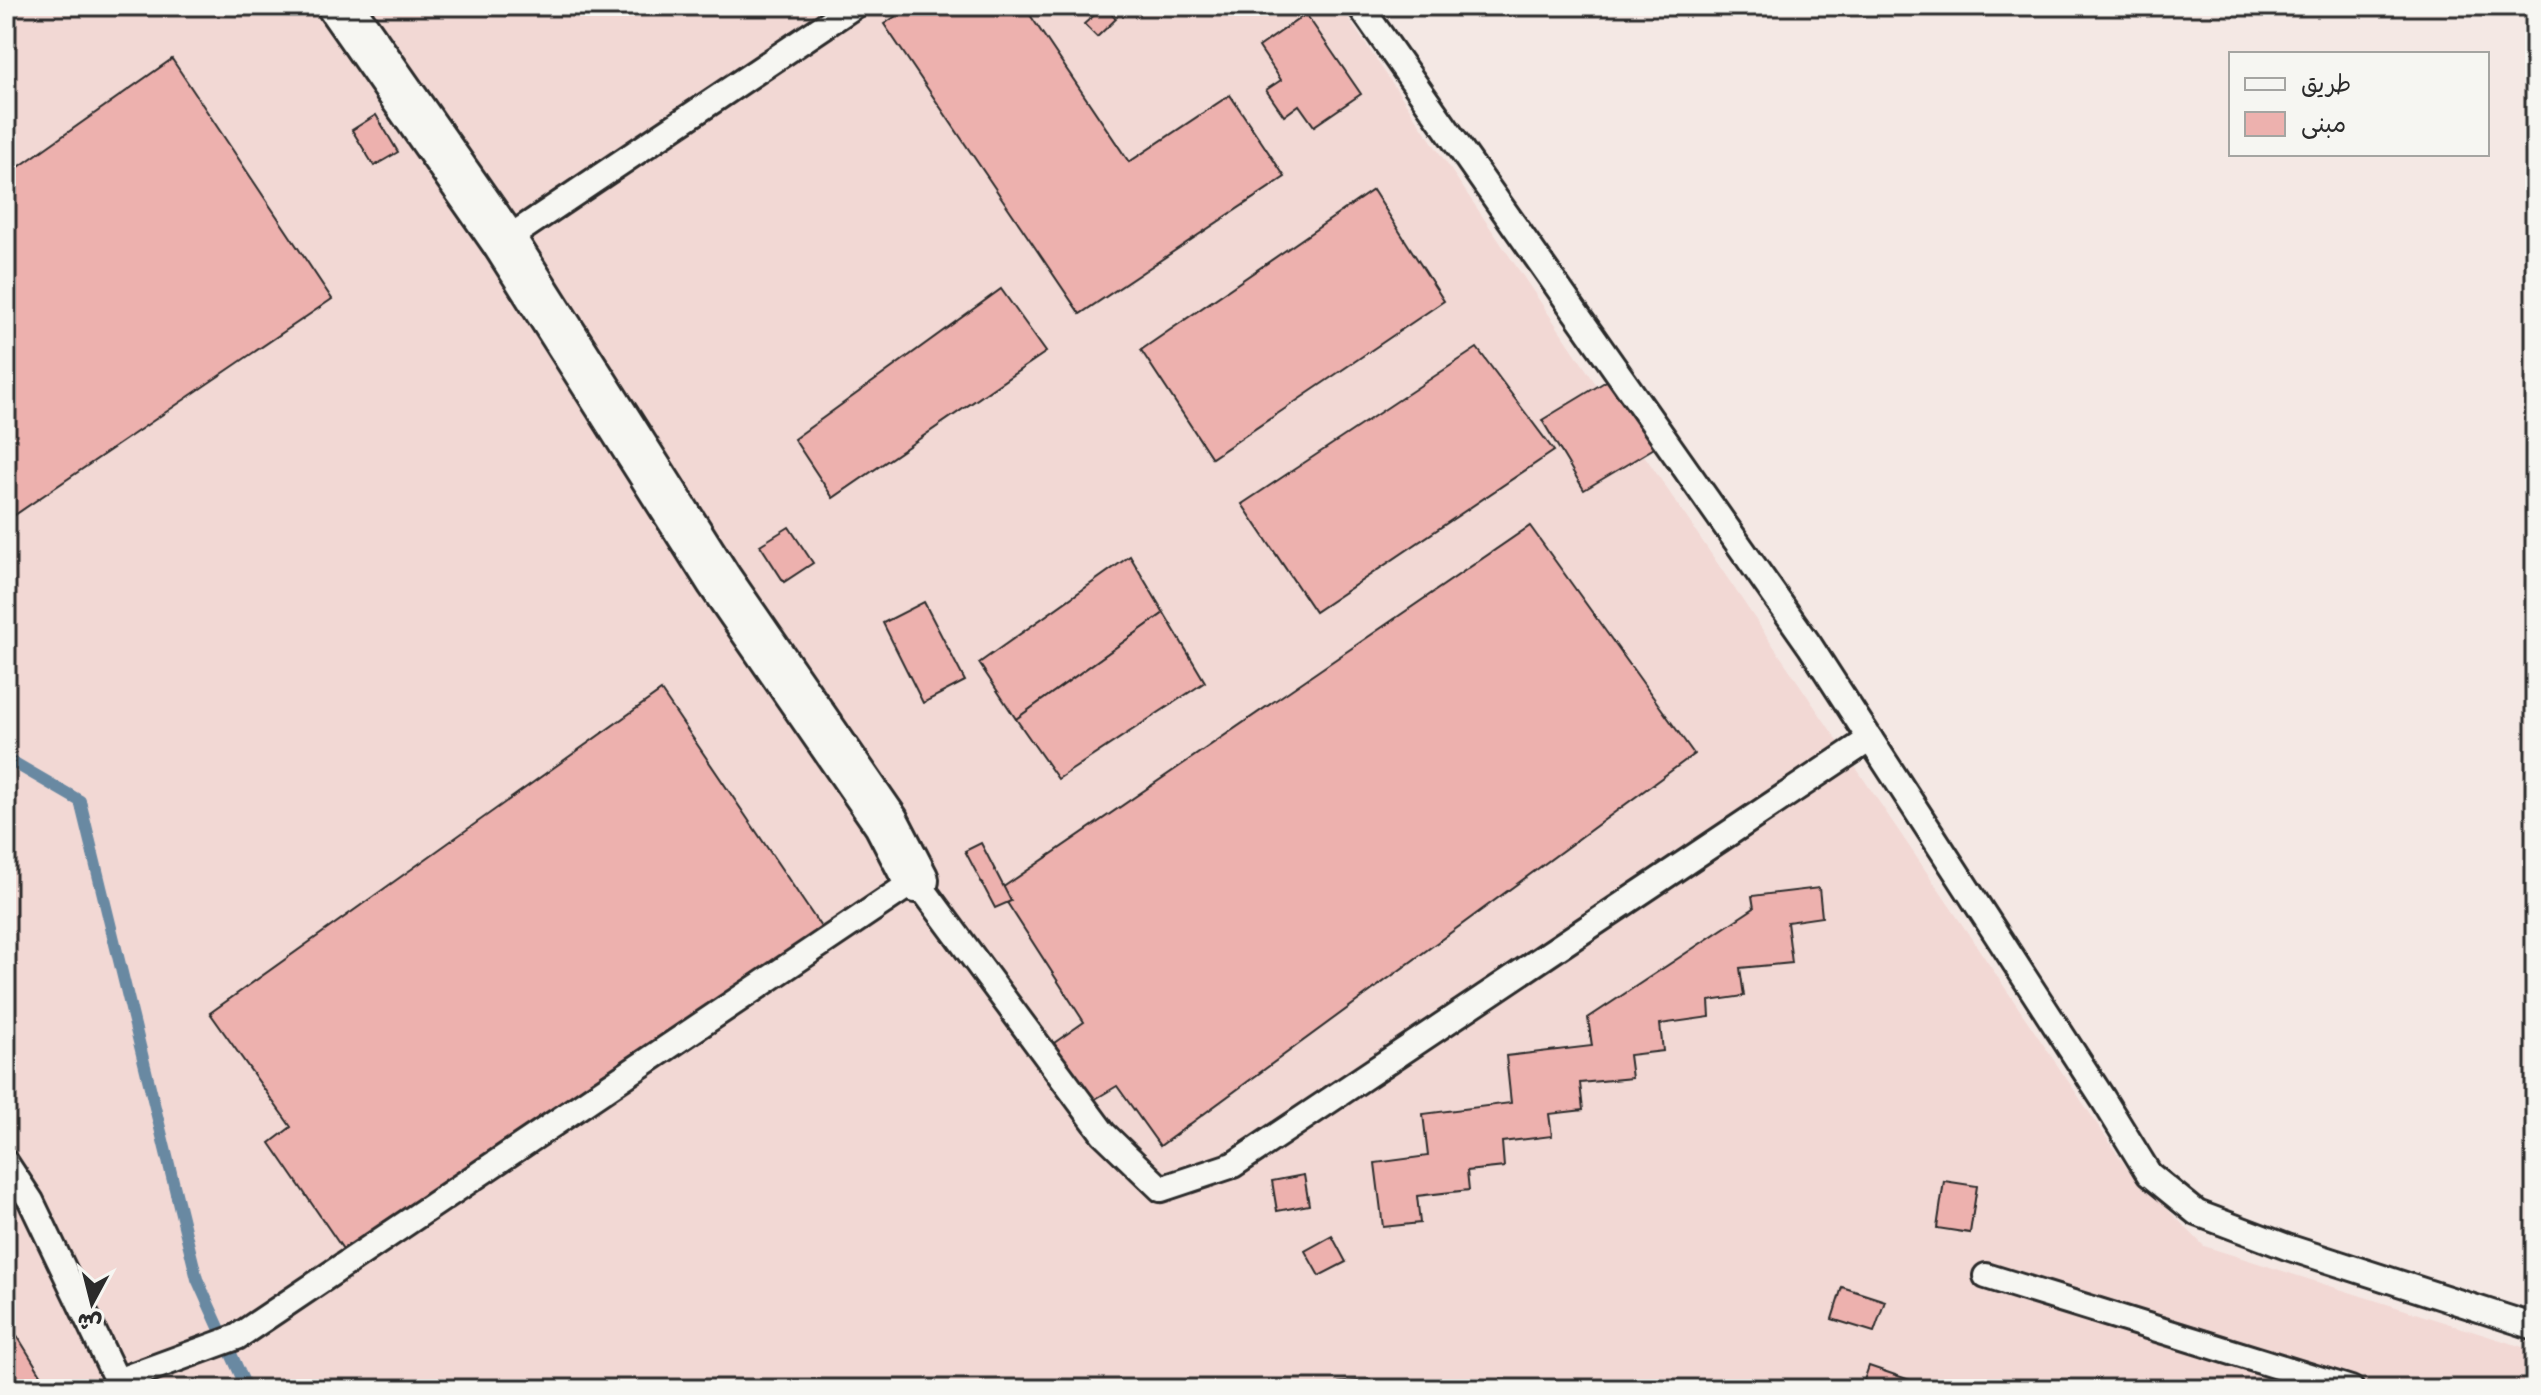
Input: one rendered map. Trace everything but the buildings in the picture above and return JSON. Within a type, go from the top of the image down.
[{"type":"street","points":[[340,6],[504,241],[719,580],[886,822],[916,880]]},
{"type":"lane","points":[[504,241],[854,6]]},
{"type":"lane","points":[[1360,6],[1801,633],[2149,1174],[2197,1213],[2287,1247],[2535,1327]]},
{"type":"lane","points":[[6,1163],[31,1201],[119,1385],[237,1337],[916,880],[1103,1133],[1161,1189],[1233,1165],[1870,739]]},
{"type":"lane","points":[[1986,1276],[2351,1389]]},
{"type":"shaded area","points":[[6,6],[1340,6],[2127,1168],[2204,1246],[2535,1351],[2535,1389],[6,1389]]},
{"type":"waterway","points":[[6,758],[80,801],[197,1279],[247,1389]]}]
